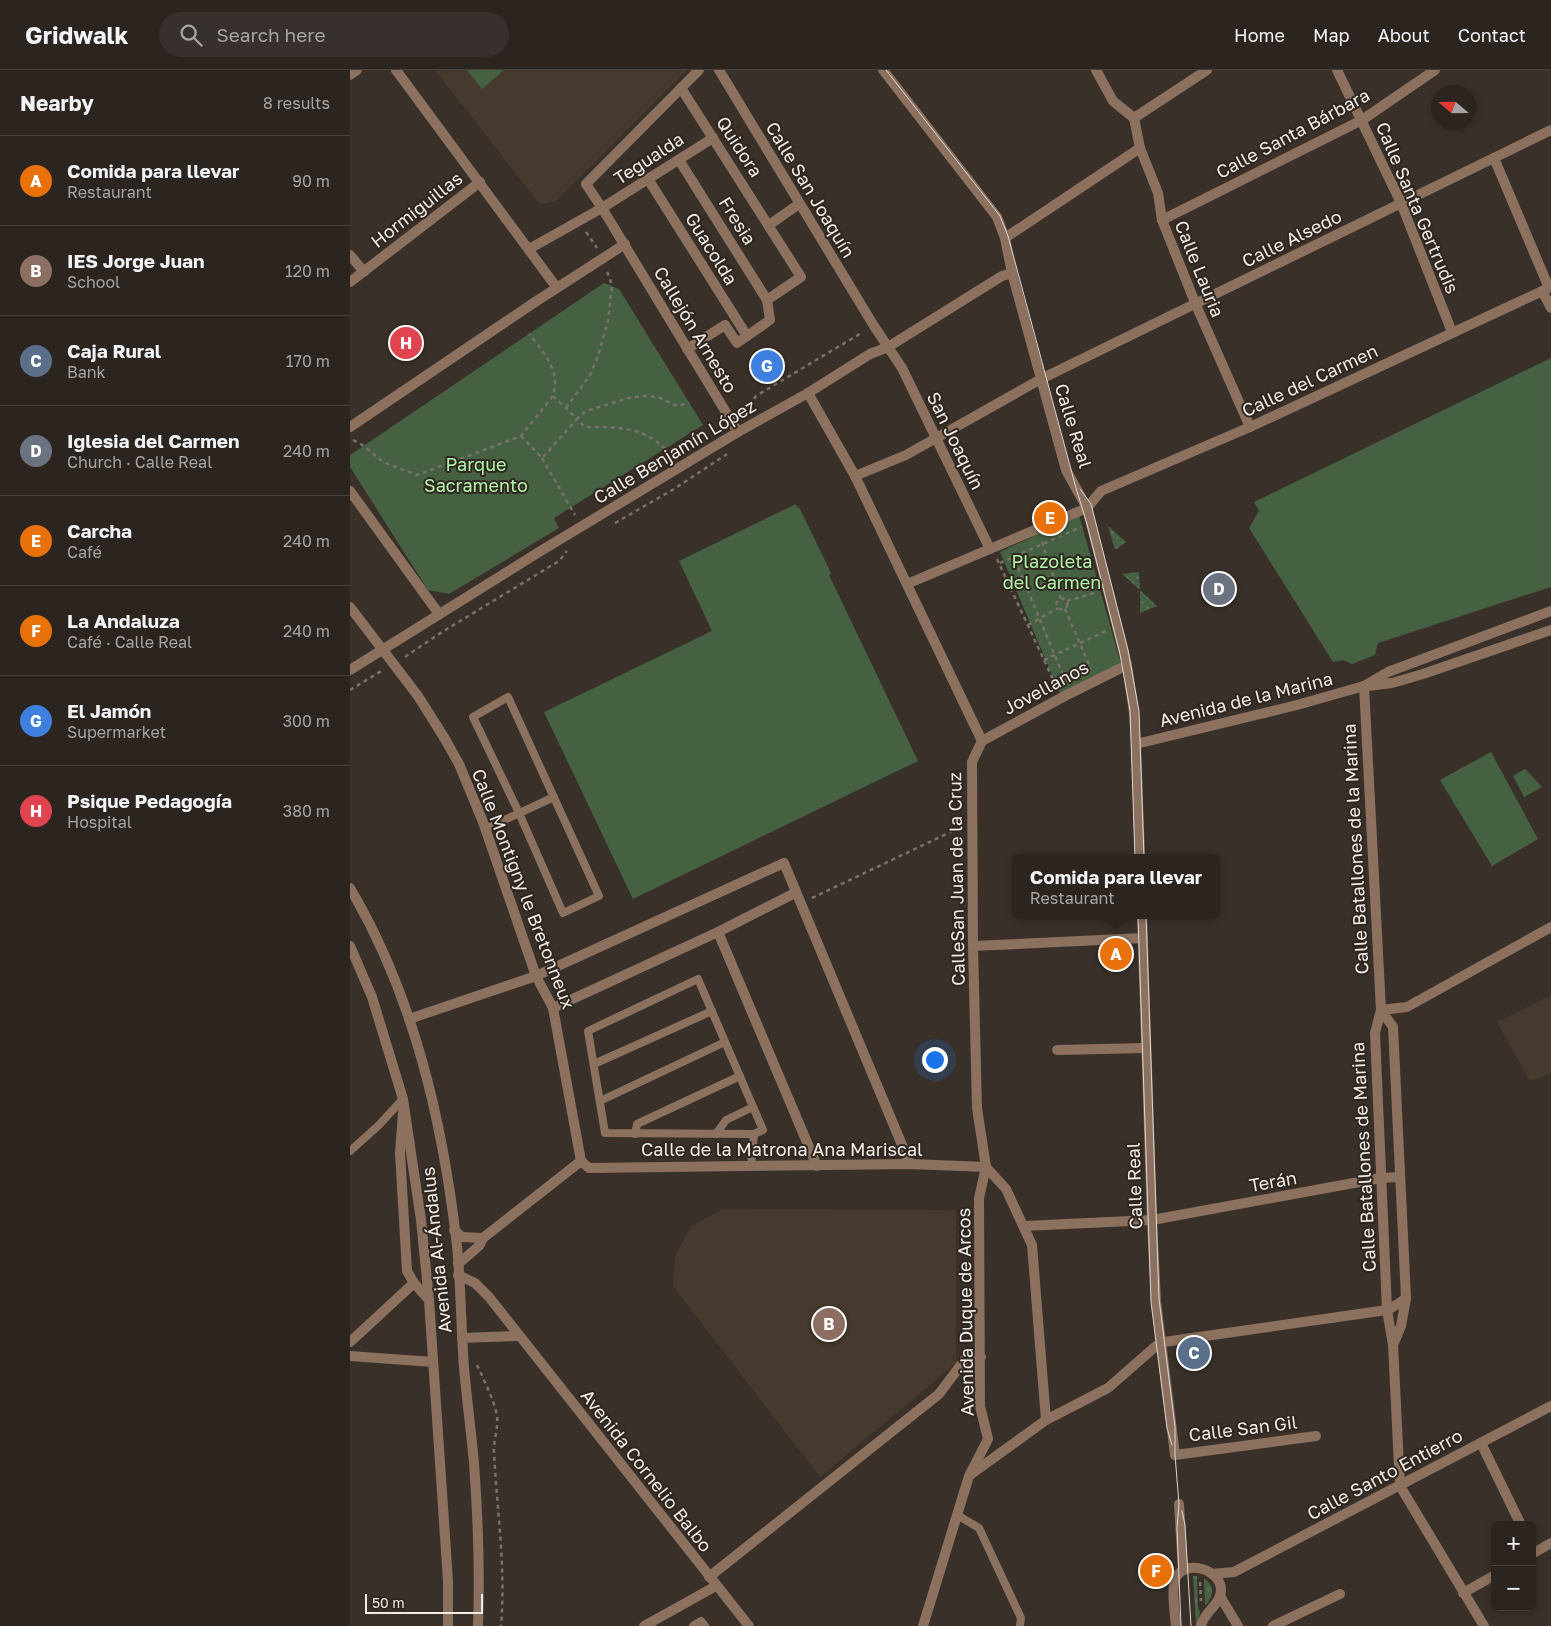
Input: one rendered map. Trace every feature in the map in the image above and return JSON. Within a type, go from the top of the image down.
[{"type":"street","points":[[350,75],[357,70]]},
{"type":"street","points":[[396,70],[557,288]]},
{"type":"street","points":[[681,88],[699,70]]},
{"type":"street","name":"Calle San Joaquín","points":[[719,70],[888,347]]},
{"type":"street","name":"Calle Real","points":[[883,70],[997,217],[1005,238],[1012,273],[1044,378],[1066,470],[1087,508],[1127,665],[1134,713],[1140,854]]},
{"type":"street","points":[[1096,70],[1113,101],[1134,118],[1208,70]]},
{"type":"street","name":"Calle Santa Gertrudis","points":[[1337,70],[1401,203],[1452,332]]},
{"type":"street","name":"Calle Santa Bárbara","points":[[1162,220],[1362,120],[1435,70]]},
{"type":"street","name":"Quidora","points":[[681,88],[801,277],[767,300]]},
{"type":"street","name":"Callejón Arnesto","points":[[681,88],[586,184],[625,244],[738,432]]},
{"type":"street","name":"Calle Lauria","points":[[1134,118],[1140,148],[1158,192],[1162,220],[1196,305],[1250,427]]},
{"type":"street","name":"Calle Alsedo","points":[[855,476],[906,455],[935,437],[1044,378],[1551,130]]},
{"type":"street","name":"Tegualda","points":[[529,249],[602,208],[713,138]]},
{"type":"street","points":[[1005,238],[1140,148]]},
{"type":"street","points":[[1494,158],[1547,288],[1551,308]]},
{"type":"street","name":"Fresia","points":[[679,160],[767,300]]},
{"type":"street","name":"Guacolda","points":[[648,179],[747,336]]},
{"type":"street","name":"Hormiguillas","points":[[350,282],[480,182]]},
{"type":"street","points":[[769,225],[799,204]]},
{"type":"street","points":[[350,427],[625,244]]},
{"type":"street","points":[[350,254],[364,272]]},
{"type":"street","name":"Calle Benjamín López","points":[[350,670],[738,432],[870,354],[888,347],[1002,276],[1012,273]]},
{"type":"street","name":"Calle del Carmen","points":[[1087,508],[1101,491],[1250,427],[1547,288]]},
{"type":"street","points":[[687,349],[725,325],[737,343],[770,320],[767,300]]},
{"type":"street","name":"San Joaquín","points":[[888,347],[902,368],[990,549]]},
{"type":"street","points":[[808,392],[855,476],[982,741]]},
{"type":"street","points":[[350,491],[439,614]]},
{"type":"street","points":[[907,584],[1087,508]]},
{"type":"street","name":"Calle Montigny le Bretonneux","points":[[350,607],[418,696],[459,764],[485,829],[536,976],[554,1008],[581,1161]]},
{"type":"street","name":"Avenida de la Marina","points":[[1364,686],[1388,672],[1551,611]]},
{"type":"street","name":"Avenida de la Marina","points":[[1136,744],[1297,705],[1364,686],[1392,683],[1551,630]]},
{"type":"street","name":"Jovellanos","points":[[982,741],[1066,695],[1127,665]]},
{"type":"street","name":"Calle Batallones de la Marina","points":[[1364,686],[1381,1010]]},
{"type":"street","name":"CalleSan Juan de la Cruz","points":[[982,741],[972,762],[973,946],[977,1108],[986,1167]]},
{"type":"street","points":[[409,1019],[536,976],[784,862],[795,893],[910,1164]]},
{"type":"street","name":"Avenida Al-Ándalus","points":[[350,888],[376,935],[398,987],[429,1090],[442,1146],[458,1264],[462,1338],[474,1462],[479,1563],[478,1626]]},
{"type":"street","points":[[554,1008],[718,932],[795,893]]},
{"type":"street","name":"Calle Real","points":[[1142,919],[1152,1220],[1160,1344],[1175,1455]]},
{"type":"street","points":[[1381,1010],[1407,1007],[1551,927]]},
{"type":"street","points":[[718,932],[817,1166]]},
{"type":"street","points":[[973,946],[1143,938]]},
{"type":"street","name":"Avenida Al-Ándalus","points":[[350,946],[372,997],[404,1099],[421,1220],[429,1300],[448,1581],[448,1626]]},
{"type":"street","name":"Calle Batallones de Marina","points":[[1381,1010],[1394,1027],[1406,1298],[1401,1326],[1393,1345]]},
{"type":"street","name":"Calle Batallones de Marina","points":[[1381,1010],[1375,1033],[1387,1310],[1393,1345]]},
{"type":"street","points":[[1056,1050],[1146,1048]]},
{"type":"street","points":[[404,1099],[400,1153],[406,1263],[407,1271],[414,1283],[429,1300]]},
{"type":"street","points":[[458,1264],[479,1246],[482,1238],[581,1161]]},
{"type":"street","name":"Calle de la Matrona Ana Mariscal","points":[[581,1161],[589,1168],[910,1164],[986,1167]]},
{"type":"street","points":[[986,1167],[1006,1189],[1032,1246],[1046,1420]]},
{"type":"street","name":"Avenida Duque de Arcos","points":[[923,1626],[970,1476],[988,1439],[980,1406],[980,1198],[986,1167]]},
{"type":"street","name":"Terán","points":[[1024,1226],[1152,1220],[1381,1178],[1400,1177]]},
{"type":"street","points":[[454,1230],[462,1237],[482,1238]]},
{"type":"street","name":"Avenida Cornelio Balbo","points":[[458,1275],[475,1283],[489,1297],[749,1626]]},
{"type":"street","points":[[350,1342],[414,1283]]},
{"type":"street","points":[[970,1476],[1046,1420],[1108,1388],[1160,1344],[1387,1310],[1406,1298]]},
{"type":"street","points":[[462,1338],[518,1336]]},
{"type":"street","points":[[1393,1345],[1400,1486],[1484,1626]]},
{"type":"street","points":[[350,1356],[433,1362]]},
{"type":"street","points":[[710,1577],[939,1394],[966,1358],[981,1357]]},
{"type":"street","name":"Calle Santo Entierro","points":[[1234,1572],[1551,1406]]},
{"type":"street","name":"Calle San Gil","points":[[1175,1455],[1316,1436]]},
{"type":"street","points":[[1481,1443],[1519,1521]]},
{"type":"street","points":[[1176,1626],[1174,1589],[1176,1579],[1183,1570],[1179,1504]]},
{"type":"street","points":[[1536,1550],[1551,1543]]},
{"type":"street","points":[[1183,1570],[1199,1568],[1212,1574],[1219,1580],[1221,1593],[1236,1622]]},
{"type":"street","points":[[1212,1574],[1234,1572]]},
{"type":"street","points":[[1201,1626],[1205,1615],[1214,1606],[1234,1572]]},
{"type":"street","points":[[1463,1593],[1491,1577]]},
{"type":"street","points":[[644,1626],[716,1586]]},
{"type":"street","points":[[1273,1626],[1340,1594]]},
{"type":"street","points":[[1214,1606],[1236,1622]]},
{"type":"lane","points":[[508,697],[554,797],[599,896],[563,913],[474,717],[508,697]]},
{"type":"lane","points":[[485,829],[554,797]]},
{"type":"lane","points":[[698,980],[725,1042],[763,1130],[754,1134],[605,1134],[588,1031],[698,980]]},
{"type":"lane","points":[[594,1064],[712,1011]]},
{"type":"lane","points":[[600,1101],[725,1042]]},
{"type":"lane","points":[[635,1134],[637,1124],[740,1076]]},
{"type":"lane","points":[[350,1151],[404,1099]]},
{"type":"lane","points":[[716,1134],[726,1120],[753,1107]]},
{"type":"lane","points":[[751,1166],[754,1134]]},
{"type":"lane","points":[[957,1515],[979,1528],[1021,1618],[1020,1626]]},
{"type":"lane","points":[[693,1626],[701,1621],[705,1626]]},
{"type":"path","points":[[566,408],[590,375],[598,356],[608,321],[612,286],[603,258],[586,232],[578,237]]},
{"type":"path","points":[[350,439],[364,446],[383,462],[417,475],[521,436],[553,396],[555,384],[553,370],[529,334]]},
{"type":"path","points":[[553,396],[585,427],[614,427],[633,430],[655,439],[665,449]]},
{"type":"path","points":[[542,458],[586,411],[632,397],[658,397],[677,406],[689,403]]},
{"type":"path","points":[[521,436],[542,458],[582,526]]},
{"type":"path","points":[[1000,563],[1091,522]]},
{"type":"path","points":[[1038,529],[1061,599]]},
{"type":"path","points":[[1008,542],[1055,655],[1066,695]]},
{"type":"path","points":[[990,549],[1000,563],[1044,660],[1066,695]]},
{"type":"path","points":[[1061,599],[1067,601],[1108,589]]},
{"type":"path","points":[[1058,608],[1057,602],[1061,599]]},
{"type":"path","points":[[1065,609],[1068,605],[1067,601]]},
{"type":"path","points":[[1028,625],[1058,608],[1061,610],[1065,609]]},
{"type":"path","points":[[1065,609],[1096,680]]},
{"type":"path","points":[[1044,660],[1118,625]]},
{"type":"path","points":[[800,904],[972,822]]},
{"type":"path","points":[[1199,1568],[1201,1604],[1205,1615]]},
{"type":"shaded area","points":[[435,70],[687,70],[556,201],[544,204],[538,202]]},
{"type":"shaded area","points":[[1551,995],[1551,1074],[1530,1081],[1497,1022]]},
{"type":"shaded area","points":[[722,1209],[956,1210],[956,1363],[820,1477],[673,1286],[675,1256],[691,1227]]},
{"type":"green space","points":[[467,70],[504,70],[482,89]]},
{"type":"green space","name":"Parque Sacramento","points":[[604,283],[619,289],[703,425],[554,518],[559,528],[449,594],[428,590],[350,467],[350,455]]},
{"type":"green space","points":[[1551,358],[1551,587],[1378,643],[1375,655],[1352,664],[1343,660],[1333,662],[1249,528],[1259,511],[1254,502]]},
{"type":"green space","points":[[796,504],[831,573],[829,575],[918,761],[633,899],[544,712],[712,631],[679,561]]},
{"type":"green space","name":"Plazoleta del Carmen","points":[[1079,515],[1121,664],[1061,696],[1000,552]]},
{"type":"green space","points":[[1108,526],[1126,542],[1115,550]]},
{"type":"green space","points":[[1139,572],[1140,590],[1122,574]]},
{"type":"green space","points":[[1140,590],[1157,606],[1140,613]]},
{"type":"green space","points":[[1491,752],[1538,839],[1492,866],[1440,780]]},
{"type":"green space","points":[[1525,769],[1542,787],[1524,797],[1513,776]]},
{"type":"green space","points":[[1193,1576],[1197,1576],[1198,1607],[1200,1613],[1196,1626]]},
{"type":"green space","points":[[1204,1578],[1212,1588],[1212,1595],[1205,1606]]},
{"type":"tram line","points":[[886,70],[1000,216],[1008,236],[1087,524],[1120,654],[1130,710],[1135,854]]},
{"type":"tram line","points":[[1080,489],[1091,504],[1128,650],[1139,711],[1144,854]]},
{"type":"tram line","points":[[1138,919],[1151,1302],[1167,1428],[1172,1445]]},
{"type":"tram line","points":[[1146,919],[1159,1299],[1175,1427],[1179,1504],[1177,1528],[1181,1626]]},
{"type":"tram line","points":[[1182,1511],[1185,1525],[1191,1626]]},
{"type":"place","name":"Psique Pedagogía","points":[[406,343]]},
{"type":"place","name":"El Jamón","points":[[767,366]]},
{"type":"place","name":"Carcha","points":[[1050,518]]},
{"type":"place","name":"Iglesia del Carmen","points":[[1219,589]]},
{"type":"place","name":"Comida para llevar","points":[[1116,954]]},
{"type":"place","name":"IES Jorge Juan","points":[[829,1324]]},
{"type":"place","name":"Caja Rural","points":[[1194,1353]]},
{"type":"place","name":"La Andaluza","points":[[1156,1571]]}]
